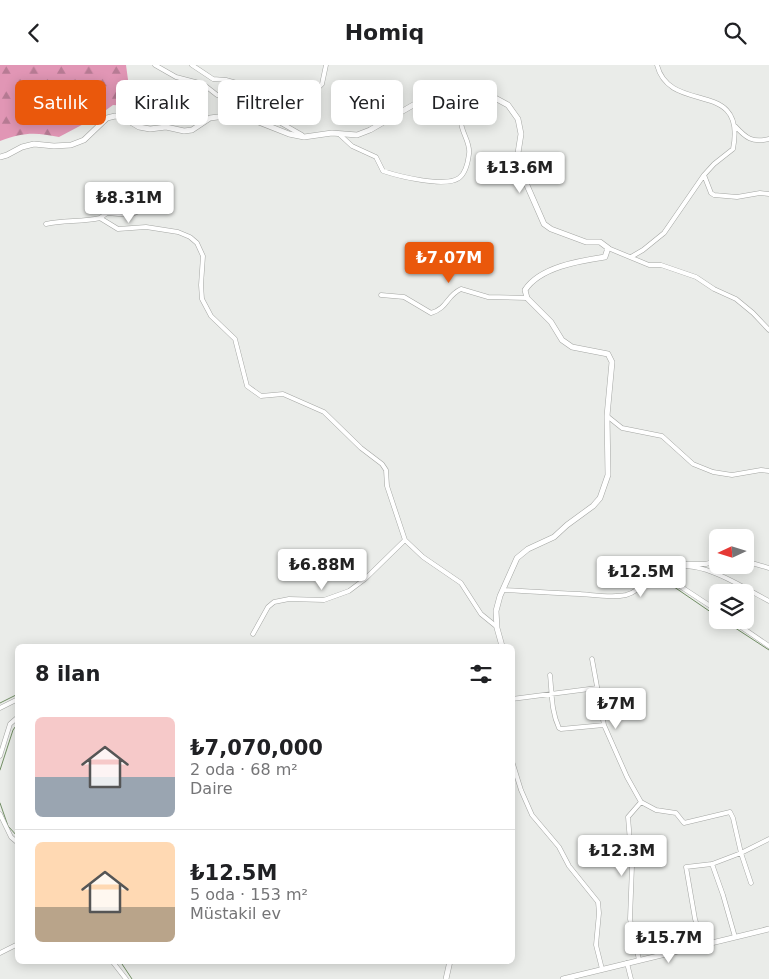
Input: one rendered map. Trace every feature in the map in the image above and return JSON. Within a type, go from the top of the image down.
[{"type":"street","points":[[155,65],[176,77],[202,84],[217,95],[239,99],[304,137]]},
{"type":"street","points":[[192,65],[213,79],[244,85],[263,103],[273,107],[293,103],[315,91],[322,84],[326,65]]},
{"type":"street","points":[[631,257],[664,233],[704,175],[714,164],[733,149],[736,136],[729,112],[720,104],[676,91],[667,85],[657,65]]},
{"type":"street","points":[[497,99],[508,105],[518,119],[521,134],[518,153],[526,183],[544,224],[551,229],[586,242],[600,242],[608,248],[649,265],[661,265],[696,277],[714,289],[736,299],[754,313],[769,330]]},
{"type":"street","points":[[0,157],[34,144],[54,146],[77,143],[84,140],[107,117],[115,115],[140,127],[150,129],[166,127],[184,131],[192,130],[210,118],[233,115],[251,119],[289,134],[304,137],[332,133],[357,135],[370,130],[413,105]]},
{"type":"street","points":[[733,124],[742,134],[758,142],[769,139]]},
{"type":"street","points":[[338,134],[352,146],[376,157],[383,171],[399,177],[446,181],[459,179],[466,170],[470,152],[461,125]]},
{"type":"street","points":[[704,175],[711,193],[714,195],[737,197],[760,193],[769,194]]},
{"type":"street","points":[[46,224],[81,222],[100,218],[107,213],[130,215],[146,208]]},
{"type":"street","points":[[100,218],[118,229],[146,227],[178,232],[190,237],[197,243],[203,256],[202,299],[211,316],[235,339],[247,386],[261,396],[283,394],[324,412],[382,464],[386,470],[387,486],[405,539],[424,557],[461,583],[481,614],[497,628]]},
{"type":"street","points":[[501,644],[497,628],[496,611],[517,558],[528,549],[554,537],[593,506],[600,498],[608,475],[607,416],[612,362],[608,354],[572,347],[562,340],[551,322],[527,298],[525,291],[529,284],[542,275],[570,263],[604,257],[608,248]]},
{"type":"street","points":[[381,295],[404,297],[431,313],[442,310],[451,296],[461,289],[488,297],[527,298]]},
{"type":"street","points":[[607,416],[622,428],[662,436],[693,464],[713,472],[732,475],[761,470],[769,471]]},
{"type":"street","points":[[253,635],[268,607],[274,602],[289,599],[324,600],[349,591],[365,579],[405,539]]},
{"type":"street","points":[[503,590],[626,595],[641,588],[646,577],[657,571],[680,564],[709,563]]},
{"type":"street","points":[[680,564],[716,573],[769,601]]},
{"type":"street","points":[[754,564],[769,568]]},
{"type":"street","points":[[657,571],[709,605]]},
{"type":"street","points":[[744,629],[769,646]]},
{"type":"street","points":[[592,659],[604,725],[627,777],[641,802],[656,810],[676,813],[684,823],[730,813],[733,818],[750,883]]},
{"type":"street","points":[[550,675],[550,693],[557,726],[561,729],[604,725]]},
{"type":"street","points":[[515,699],[597,688]]},
{"type":"street","points":[[0,707],[15,700]]},
{"type":"street","points":[[0,756],[10,724],[15,720]]},
{"type":"street","points":[[515,771],[532,815],[559,847],[569,866],[598,902],[599,913],[596,945],[602,969]]},
{"type":"street","points":[[639,961],[630,919],[632,866],[628,817],[641,802]]},
{"type":"street","points":[[0,815],[11,837],[15,840]]},
{"type":"street","points":[[702,945],[695,919],[686,867],[712,864],[741,853],[769,839]]},
{"type":"street","points":[[712,864],[735,937]]},
{"type":"street","points":[[563,979],[769,929]]},
{"type":"street","points":[[0,953],[15,946]]},
{"type":"street","points":[[627,963],[631,979]]},
{"type":"street","points":[[114,964],[126,979]]},
{"type":"street","points":[[446,979],[449,964]]},
{"type":"green space","points":[[0,65],[126,65],[128,80],[116,80],[116,105],[113,105],[106,110],[106,80],[15,80],[15,125],[82,125],[59,137],[30,134],[0,141]]},
{"type":"waterway","points":[[661,578],[709,611]]},
{"type":"waterway","points":[[737,629],[769,650]]},
{"type":"waterway","points":[[0,703],[15,696]]},
{"type":"waterway","points":[[0,770],[15,727]]},
{"type":"waterway","points":[[0,803],[8,826],[15,834]]},
{"type":"waterway","points":[[122,964],[132,979]]}]
